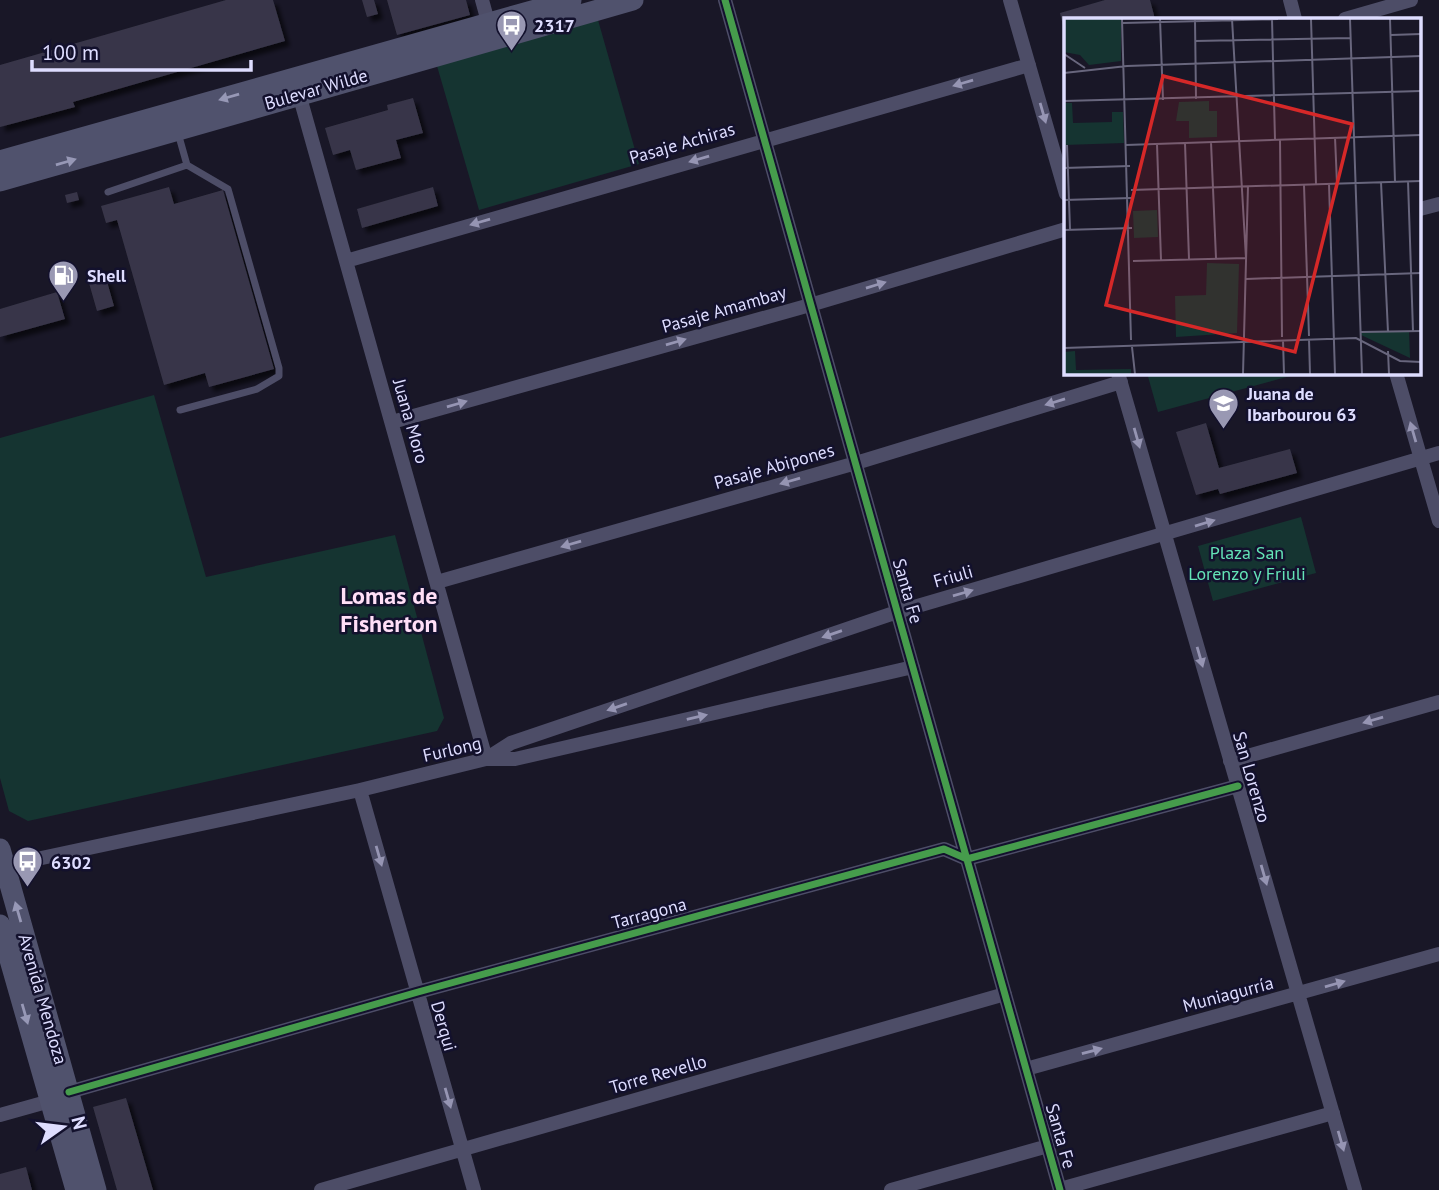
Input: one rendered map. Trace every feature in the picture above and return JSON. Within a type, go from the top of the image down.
[{"type":"main road","name":"Bulevar Wilde","points":[[0,181],[299,94],[490,32],[571,0]]},
{"type":"main road","name":"Bulevar Wilde","points":[[0,161],[490,32],[633,0]]},
{"type":"main road","name":"Avenida Mendoza","points":[[2,861],[59,1097],[76,1190]]},
{"type":"main road","name":"Avenida Mendoza","points":[[0,925],[59,1097],[96,1190]]},
{"type":"street","points":[[482,0],[490,32]]},
{"type":"street","name":"Santa Fe","points":[[724,0],[1060,1189]]},
{"type":"street","points":[[1010,0],[1064,187]]},
{"type":"street","points":[[1290,0],[1295,18]]},
{"type":"street","points":[[1348,18],[1411,0]]},
{"type":"street","name":"Pasaje Achiras","points":[[346,261],[1029,65]]},
{"type":"street","name":"Juana Moro","points":[[299,94],[486,759]]},
{"type":"street","points":[[1422,208],[1439,204]]},
{"type":"street","name":"Pasaje Amambay","points":[[391,422],[810,305],[1064,230]]},
{"type":"street","points":[[1396,374],[1439,521]]},
{"type":"street","name":"Pasaje Abipones","points":[[437,582],[856,463],[1119,377]]},
{"type":"street","name":"San Lorenzo","points":[[1119,377],[1355,1190]]},
{"type":"street","name":"Friuli","points":[[486,759],[511,743],[897,612],[1439,453]]},
{"type":"street","name":"Furlong","points":[[2,861],[360,790],[486,759],[515,759],[913,667]]},
{"type":"street","points":[[1230,761],[1439,702]]},
{"type":"street","name":"Tarragona","points":[[0,1115],[418,992],[944,849],[967,859],[1238,786]]},
{"type":"street","name":"Derqui","points":[[360,790],[474,1190]]},
{"type":"street","name":"Muniagurría","points":[[1026,1069],[1439,954]]},
{"type":"street","name":"Torre Revello","points":[[321,1190],[1005,994]]},
{"type":"street","points":[[1060,1189],[1333,1113]]},
{"type":"street","points":[[891,1190],[1048,1146]]},
{"type":"lane","points":[[177,130],[187,166],[228,189],[279,368],[279,376],[257,389],[180,411]]},
{"type":"lane","points":[[108,191],[187,166]]},
{"type":"green space","points":[[598,20],[639,164],[479,210],[437,66]]},
{"type":"green space","points":[[1147,374],[1297,374],[1158,412]]},
{"type":"green space","points":[[154,395],[206,577],[395,535],[444,718],[437,731],[28,821],[9,811],[0,778],[0,438]]},
{"type":"green space","name":"Plaza San Lorenzo y Friuli","points":[[1301,517],[1316,573],[1213,601],[1198,546]]},
{"type":"building","points":[[226,0],[273,0],[285,41],[73,102],[75,107],[0,127],[0,65]]},
{"type":"building","points":[[362,0],[374,0],[378,14],[367,17]]},
{"type":"building","points":[[387,0],[466,0],[470,15],[397,35]]},
{"type":"building","points":[[1105,0],[1150,0],[1155,18],[1064,18],[1064,30],[1060,13]]},
{"type":"building","points":[[413,98],[423,133],[396,140],[401,158],[356,170],[350,150],[333,155],[325,128],[388,110],[387,105]]},
{"type":"building","points":[[169,187],[174,204],[223,190],[274,369],[209,387],[205,373],[164,385],[117,220],[106,223],[101,206]]},
{"type":"building","points":[[433,187],[438,206],[362,228],[357,209]]},
{"type":"building","points":[[77,192],[79,200],[67,203],[65,195]]},
{"type":"building","points":[[106,278],[114,306],[97,311],[89,283]]},
{"type":"building","points":[[57,292],[65,319],[0,337],[0,309]]},
{"type":"building","points":[[1206,423],[1219,468],[1290,449],[1297,473],[1220,494],[1218,489],[1196,495],[1176,432]]},
{"type":"building","points":[[126,1098],[153,1190],[117,1190],[93,1107]]},
{"type":"building","points":[[26,1167],[32,1190],[0,1190],[0,1174]]},
{"type":"cycle path","points":[[725,0],[1060,1190]]},
{"type":"cycle path","points":[[69,1092],[418,992],[944,849],[967,859],[1238,786]]},
{"type":"place","name":"2317","points":[[511,52]]},
{"type":"place","name":"Shell","points":[[64,302]]},
{"type":"place","name":"Juana de Ibarbourou 63","points":[[1224,430]]},
{"type":"place","name":"6302","points":[[28,889]]},
{"type":"district","name":"Lomas de Fisherton","points":[[389,609]]}]
